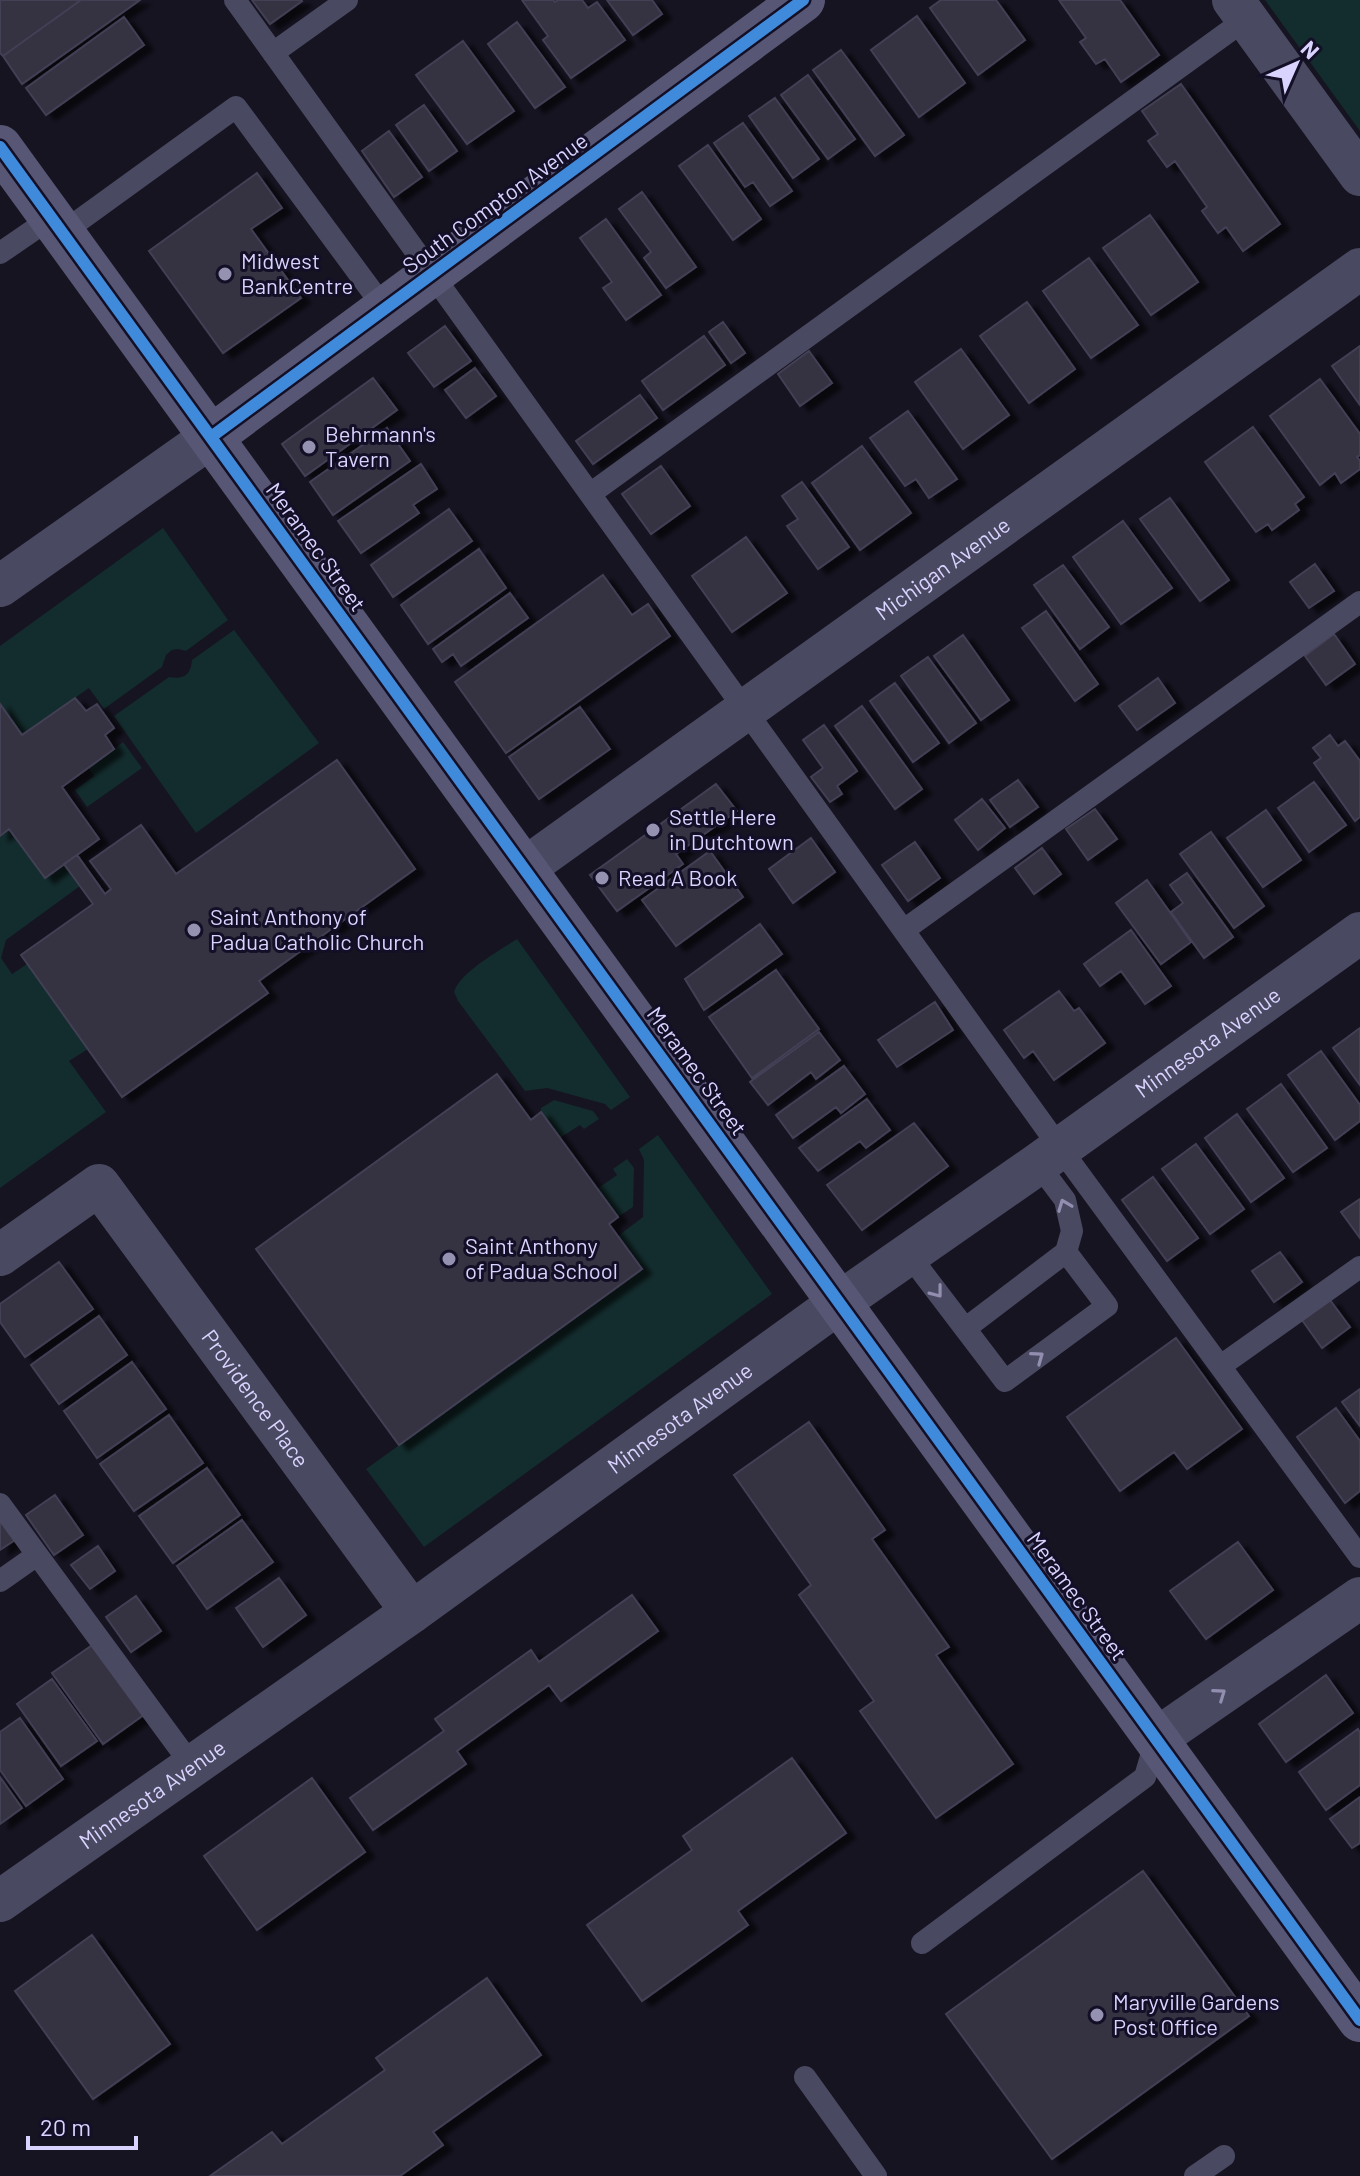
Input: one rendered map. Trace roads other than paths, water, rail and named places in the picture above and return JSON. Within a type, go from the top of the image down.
[{"type":"street","name":"South Compton Avenue","points":[[0,586],[211,437],[803,0]]},
{"type":"street","points":[[1240,9],[1360,175]]},
{"type":"street","name":"Meramec Street","points":[[0,147],[1360,2020]]},
{"type":"street","name":"Michigan Avenue","points":[[525,868],[1360,269]]},
{"type":"street","name":"Minnesota Avenue","points":[[0,1901],[412,1612],[840,1302],[1360,933]]},
{"type":"street","name":"Providence Place","points":[[0,1255],[99,1185],[412,1612]]},
{"type":"street","points":[[1156,1739],[1360,1598]]},
{"type":"lane","points":[[235,0],[904,930],[1049,1156],[1222,1365],[1360,1557]]},
{"type":"lane","points":[[273,53],[347,0]]},
{"type":"lane","points":[[590,494],[1240,9]]},
{"type":"lane","points":[[0,253],[57,225],[236,107],[385,309]]},
{"type":"lane","points":[[904,930],[1360,602]]},
{"type":"lane","points":[[966,1328],[1066,1252],[1072,1231],[1049,1156]]},
{"type":"lane","points":[[909,1255],[1005,1381],[1107,1306],[1066,1252]]},
{"type":"lane","points":[[1222,1365],[1360,1267]]},
{"type":"lane","points":[[0,1504],[193,1767]]},
{"type":"lane","points":[[0,1581],[37,1555]]},
{"type":"lane","points":[[922,1943],[1145,1777],[1156,1739]]},
{"type":"lane","points":[[805,2077],[876,2176]]},
{"type":"lane","points":[[1195,2176],[1224,2156]]},
{"type":"place","name":"Midwest BankCentre","points":[[225,274]]},
{"type":"place","name":"Behrmann's Tavern","points":[[309,447]]},
{"type":"place","name":"Settle Here in Dutchtown","points":[[653,830]]},
{"type":"place","name":"Read A Book","points":[[602,878]]},
{"type":"place","name":"Saint Anthony of Padua Catholic Church","points":[[194,930]]},
{"type":"place","name":"Saint Anthony of Padua School","points":[[449,1259]]},
{"type":"place","name":"Maryville Gardens Post Office","points":[[1097,2015]]}]
